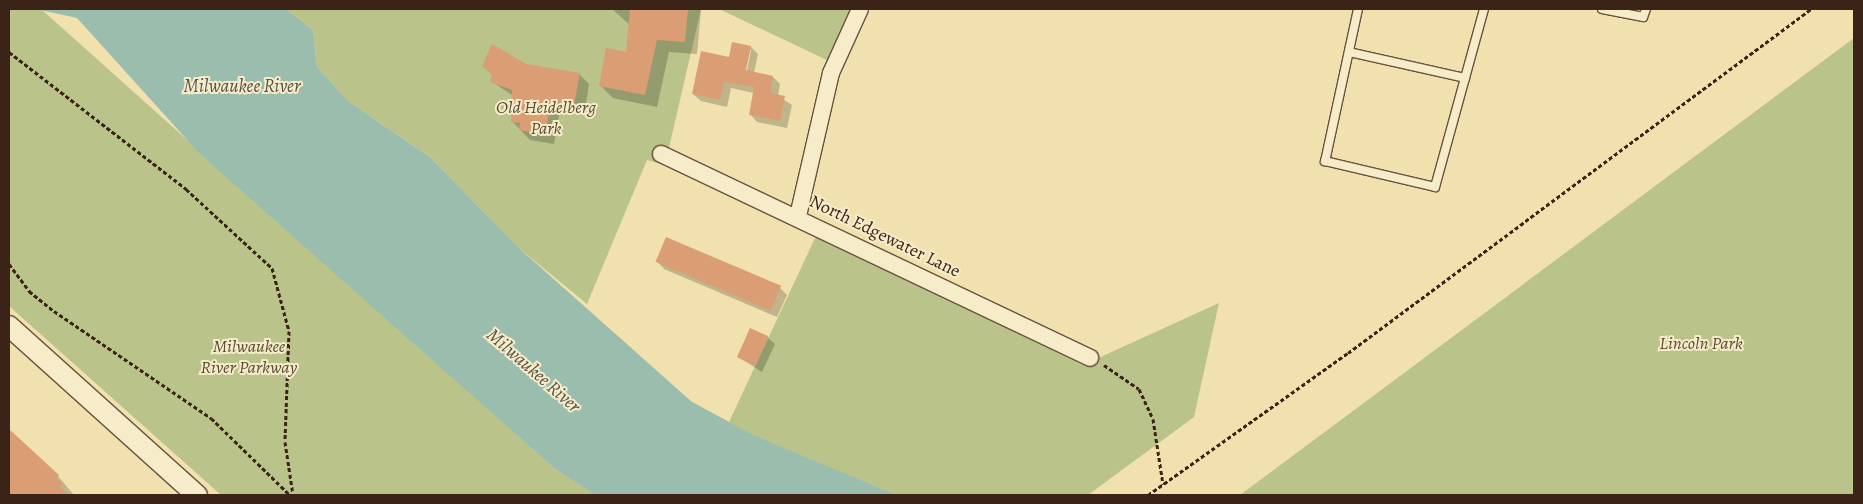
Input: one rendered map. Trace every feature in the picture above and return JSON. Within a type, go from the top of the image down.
[{"type":"street","points":[[798,216],[831,73],[860,9]]},
{"type":"street","name":"North Edgewater Lane","points":[[660,154],[798,216],[1090,358]]},
{"type":"street","points":[[9,326],[197,495]]},
{"type":"lane","points":[[1358,9],[1325,161],[1435,187],[1484,9]]},
{"type":"lane","points":[[1602,9],[1642,17],[1646,9]]},
{"type":"lane","points":[[1349,52],[1465,78]]},
{"type":"path","points":[[1148,495],[1348,353],[1811,9]]},
{"type":"path","points":[[9,52],[186,190],[272,268],[289,331],[285,442],[291,495]]},
{"type":"path","points":[[9,264],[29,291],[54,311],[210,418],[291,495]]},
{"type":"path","points":[[1090,358],[1139,389],[1153,419],[1163,484]]},
{"type":"green space","name":"Milwaukee River Parkway","points":[[9,9],[41,9],[555,469],[597,495],[221,495],[9,306]]},
{"type":"green space","name":"Old Heidelberg Park","points":[[286,9],[701,9],[665,165],[647,160],[587,304],[520,249],[431,158],[348,101],[317,67],[313,30]]},
{"type":"green space","points":[[719,9],[851,9],[829,61]]},
{"type":"green space","name":"Lincoln Park","points":[[1854,38],[1854,495],[1240,495]]},
{"type":"green space","points":[[816,236],[1083,365],[1219,303],[1194,417],[1088,495],[635,495],[692,402],[729,422]]},
{"type":"water","name":"Milwaukee River","points":[[36,9],[286,9],[313,30],[317,67],[348,101],[431,158],[520,249],[692,402],[751,434],[896,495],[596,495],[555,469],[199,153],[77,18]]},
{"type":"building","points":[[630,9],[688,9],[685,42],[657,40],[645,95],[599,86],[606,48],[626,52]]},
{"type":"building","points":[[732,42],[751,46],[746,70],[773,76],[770,93],[785,96],[780,121],[749,115],[754,87],[724,82],[720,100],[692,94],[701,51],[729,57]]},
{"type":"building","points":[[492,44],[526,64],[580,73],[574,105],[551,101],[545,135],[519,130],[520,123],[511,122],[512,90],[490,82],[492,75],[482,66]]},
{"type":"building","points":[[666,237],[781,286],[771,311],[655,262]]},
{"type":"building","points":[[750,328],[768,336],[755,365],[737,357]]},
{"type":"building","points":[[9,429],[59,475],[56,479],[63,483],[60,487],[69,495],[9,495]]}]
